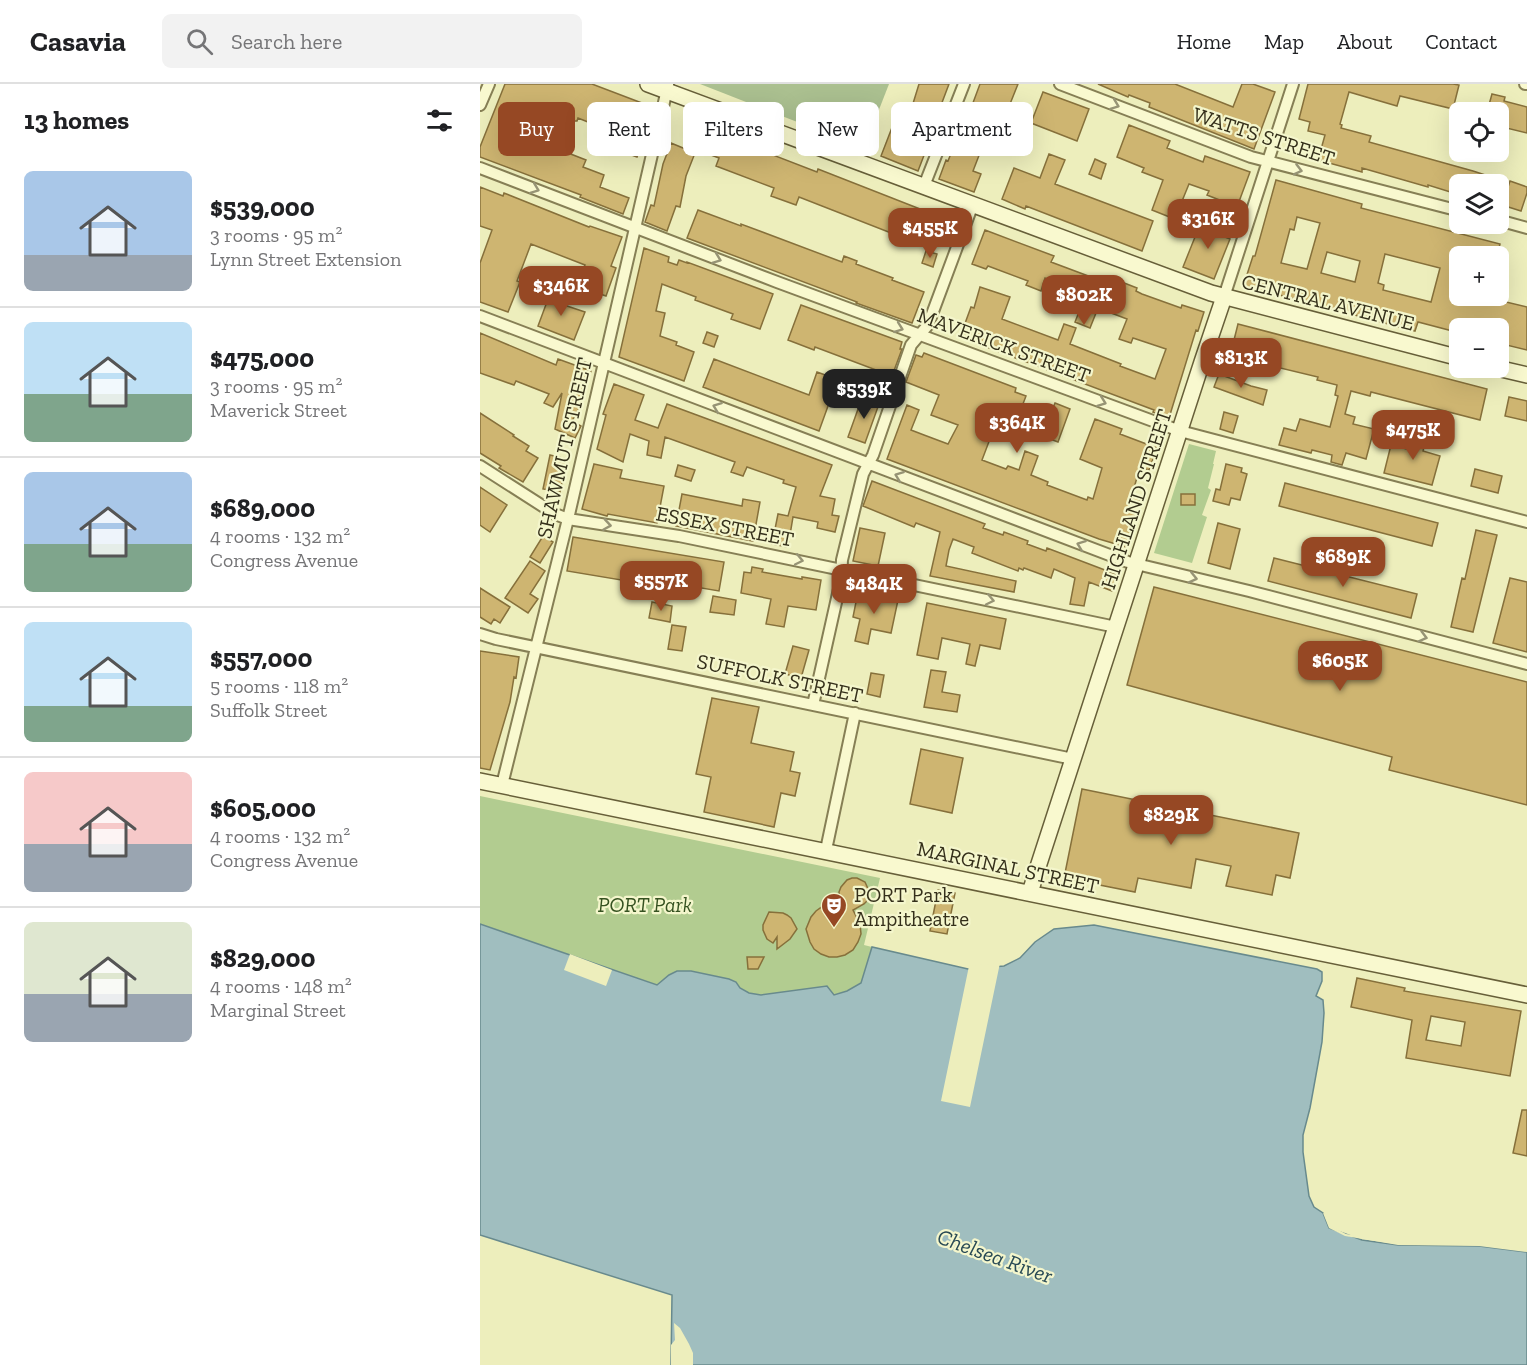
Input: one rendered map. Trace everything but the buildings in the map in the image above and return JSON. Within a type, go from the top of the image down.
[{"type":"street","points":[[480,105],[489,84]]},
{"type":"street","name":"CENTRAL AVENUE","points":[[648,84],[668,88],[1224,297],[1449,355]]},
{"type":"street","points":[[924,186],[964,84]]},
{"type":"street","name":"WATTS STREET","points":[[1060,84],[1268,162],[1449,208]]},
{"type":"street","name":"HIGHLAND STREET","points":[[1030,893],[1293,84]]},
{"type":"street","name":"SHAWMUT STREET","points":[[502,785],[568,519],[668,88]]},
{"type":"street","name":"MAVERICK STREET","points":[[480,168],[777,282],[1180,431],[1527,522]]},
{"type":"street","points":[[813,705],[841,580],[842,560],[863,474],[873,455],[911,345],[928,325],[973,204]]},
{"type":"street","points":[[1509,223],[1527,228]]},
{"type":"street","points":[[480,316],[1137,564],[1250,591],[1527,664]]},
{"type":"street","points":[[1509,371],[1527,375]]},
{"type":"street","name":"ESSEX STREET","points":[[480,466],[555,514],[568,519],[679,536],[1116,627]]},
{"type":"street","name":"SUFFOLK STREET","points":[[480,634],[537,648],[1073,759]]},
{"type":"street","points":[[826,850],[855,713]]},
{"type":"street","name":"MARGINAL STREET","points":[[480,781],[1527,994]]},
{"type":"green space","points":[[700,84],[889,84],[879,110],[879,102],[796,102],[796,121],[784,117],[784,102],[746,102]]},
{"type":"green space","points":[[1189,444],[1216,451],[1208,488],[1211,490],[1202,515],[1207,517],[1192,563],[1154,553]]},
{"type":"green space","name":"PORT Park","points":[[480,796],[880,878],[864,945],[872,947],[861,983],[834,995],[827,987],[761,995],[749,993],[729,979],[691,971],[677,971],[657,985],[480,924]]},
{"type":"water","name":"Chelsea River","points":[[480,924],[657,985],[677,971],[691,971],[729,979],[749,993],[761,995],[827,986],[834,995],[847,991],[861,983],[872,947],[968,969],[1004,966],[1020,958],[1035,942],[1054,929],[1094,925],[1317,969],[1322,972],[1322,981],[1316,996],[1323,1000],[1322,1042],[1303,1135],[1309,1196],[1314,1207],[1323,1213],[1329,1228],[1362,1240],[1398,1245],[1479,1246],[1527,1252],[1527,1365],[671,1365],[672,1295],[480,1235]]},
{"type":"pier","points":[[570,954],[612,970],[606,986],[564,970]]},
{"type":"pier","points":[[1000,963],[970,1107],[941,1101],[969,966]]},
{"type":"pier","points":[[1323,1213],[1326,1214],[1331,1226],[1346,1234],[1398,1242],[1480,1243],[1527,1249],[1527,1252],[1479,1246],[1398,1245],[1345,1236],[1329,1228]]},
{"type":"pier","points":[[674,1323],[680,1328],[689,1344],[693,1353],[693,1365],[671,1365],[671,1345],[675,1340]]},
{"type":"place","name":"PORT Park Ampitheatre","points":[[834,929]]}]
